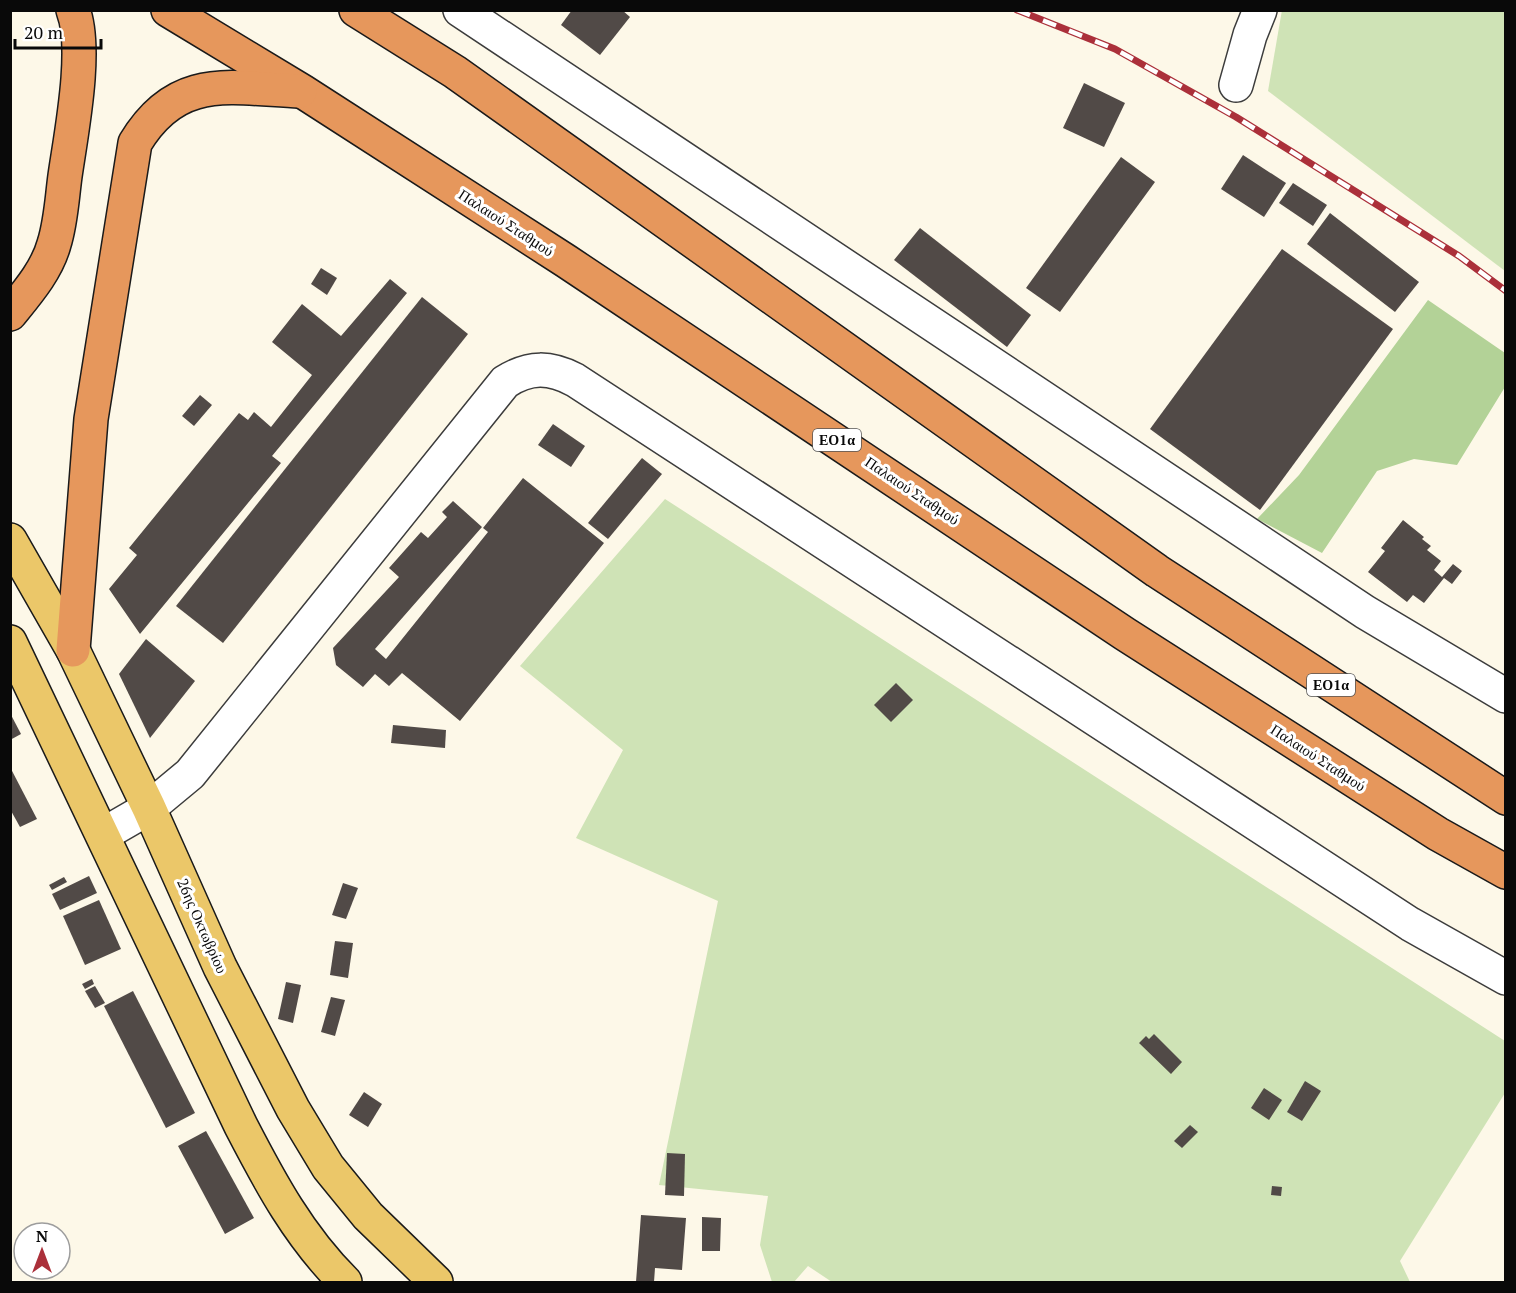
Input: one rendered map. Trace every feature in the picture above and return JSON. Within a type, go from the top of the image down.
[{"type":"highway","points":[[10,314],[30,289],[54,246],[75,110],[78,51],[73,10]]},
{"type":"highway","name":"Παλαιού Σταθμού","points":[[168,10],[302,91],[566,261],[1125,634],[1438,834],[1506,872]]},
{"type":"highway","name":"ΕΟ1α","points":[[356,10],[455,72],[1157,571],[1506,798]]},
{"type":"highway","points":[[73,650],[91,419],[135,143],[159,110],[178,98],[199,90],[302,91]]},
{"type":"main road","name":"26ης Οκτωβρίου","points":[[10,540],[73,650],[149,808],[220,967],[293,1109],[328,1167],[368,1216],[436,1282]]},
{"type":"main road","points":[[10,642],[104,834],[241,1126],[280,1202],[329,1267],[345,1282]]},
{"type":"street","points":[[460,10],[1365,612],[1506,696]]},
{"type":"street","points":[[1236,85],[1250,35],[1260,10]]},
{"type":"street","points":[[104,834],[149,808],[190,774],[505,382],[519,373],[535,369],[556,370],[605,399],[1410,924],[1506,978]]},
{"type":"green space","points":[[1282,10],[1505,11],[1505,271],[1268,91]]},
{"type":"green space","points":[[1428,300],[1505,353],[1505,387],[1457,465],[1414,459],[1377,471],[1322,553],[1257,519],[1299,475]]},
{"type":"green space","points":[[665,499],[1505,1041],[1505,1093],[1400,1261],[1410,1282],[832,1282],[808,1266],[794,1282],[772,1282],[760,1245],[768,1196],[659,1185],[718,901],[576,838],[623,750],[520,666]]},
{"type":"building","points":[[572,10],[622,10],[630,17],[600,55],[561,25]]},
{"type":"building","points":[[1084,83],[1125,103],[1104,147],[1063,128]]},
{"type":"building","points":[[1243,155],[1286,183],[1264,217],[1221,189]]},
{"type":"building","points":[[1121,157],[1155,182],[1060,312],[1026,288]]},
{"type":"building","points":[[1293,183],[1327,205],[1313,226],[1279,203]]},
{"type":"building","points":[[1330,213],[1419,282],[1395,312],[1307,244]]},
{"type":"building","points":[[920,228],[1031,315],[1007,347],[894,260]]},
{"type":"building","points":[[1282,249],[1393,329],[1260,510],[1150,429]]},
{"type":"building","points":[[321,268],[337,278],[327,295],[311,284]]},
{"type":"building","points":[[390,279],[407,293],[272,456],[281,463],[140,634],[109,589],[137,555],[129,548],[239,413],[248,420],[254,412],[271,427],[312,375],[272,342],[302,304],[341,336]]},
{"type":"building","points":[[422,297],[468,334],[223,643],[176,606]]},
{"type":"building","points":[[200,395],[212,405],[194,426],[182,416]]},
{"type":"building","points":[[553,424],[585,446],[571,467],[538,445]]},
{"type":"building","points":[[642,458],[662,474],[608,539],[588,523]]},
{"type":"building","points":[[523,478],[604,543],[460,721],[402,673],[389,686],[375,674],[363,687],[336,665],[333,648],[399,577],[389,568],[421,532],[428,538],[447,517],[442,512],[453,501],[482,527],[375,649],[386,659],[488,532],[483,528]]},
{"type":"building","points":[[1403,520],[1424,537],[1422,539],[1431,546],[1427,550],[1441,561],[1434,570],[1442,577],[1453,564],[1462,571],[1452,584],[1444,578],[1424,603],[1413,595],[1407,602],[1368,572],[1385,551],[1381,548]]},
{"type":"building","points":[[146,639],[195,681],[150,738],[119,674]]},
{"type":"building","points":[[896,683],[913,700],[891,722],[874,705]]},
{"type":"building","points":[[10,713],[21,734],[10,740]]},
{"type":"building","points":[[393,725],[446,730],[445,748],[391,743]]},
{"type":"building","points":[[10,767],[37,819],[20,827],[10,809]]},
{"type":"building","points":[[89,876],[97,893],[60,910],[52,894]]},
{"type":"building","points":[[64,877],[67,882],[52,890],[49,885]]},
{"type":"building","points":[[343,883],[358,888],[346,919],[332,915]]},
{"type":"building","points":[[99,900],[121,949],[85,965],[63,916]]},
{"type":"building","points":[[335,941],[353,943],[348,978],[330,975]]},
{"type":"building","points":[[92,979],[94,984],[85,989],[82,984]]},
{"type":"building","points":[[286,982],[301,985],[293,1023],[278,1019]]},
{"type":"building","points":[[95,986],[105,1003],[95,1008],[85,991]]},
{"type":"building","points":[[133,991],[195,1113],[166,1128],[104,1006]]},
{"type":"building","points":[[331,997],[345,1000],[335,1036],[321,1032]]},
{"type":"building","points":[[1154,1034],[1182,1062],[1171,1074],[1139,1043],[1146,1036],[1149,1039]]},
{"type":"building","points":[[1305,1081],[1321,1091],[1302,1121],[1287,1112]]},
{"type":"building","points":[[1264,1088],[1282,1100],[1269,1120],[1251,1108]]},
{"type":"building","points":[[364,1092],[382,1104],[368,1127],[349,1115]]},
{"type":"building","points":[[1190,1125],[1198,1132],[1182,1148],[1174,1141]]},
{"type":"building","points":[[206,1131],[254,1218],[225,1234],[178,1146]]},
{"type":"building","points":[[667,1153],[685,1154],[684,1196],[665,1195]]},
{"type":"building","points":[[1272,1186],[1282,1187],[1281,1196],[1271,1195]]},
{"type":"building","points":[[641,1215],[686,1218],[682,1270],[655,1268],[654,1282],[636,1282]]},
{"type":"building","points":[[702,1217],[721,1218],[720,1251],[702,1251]]},
{"type":"railway","points":[[1017,10],[1115,49],[1236,117],[1459,256],[1506,291]]}]
